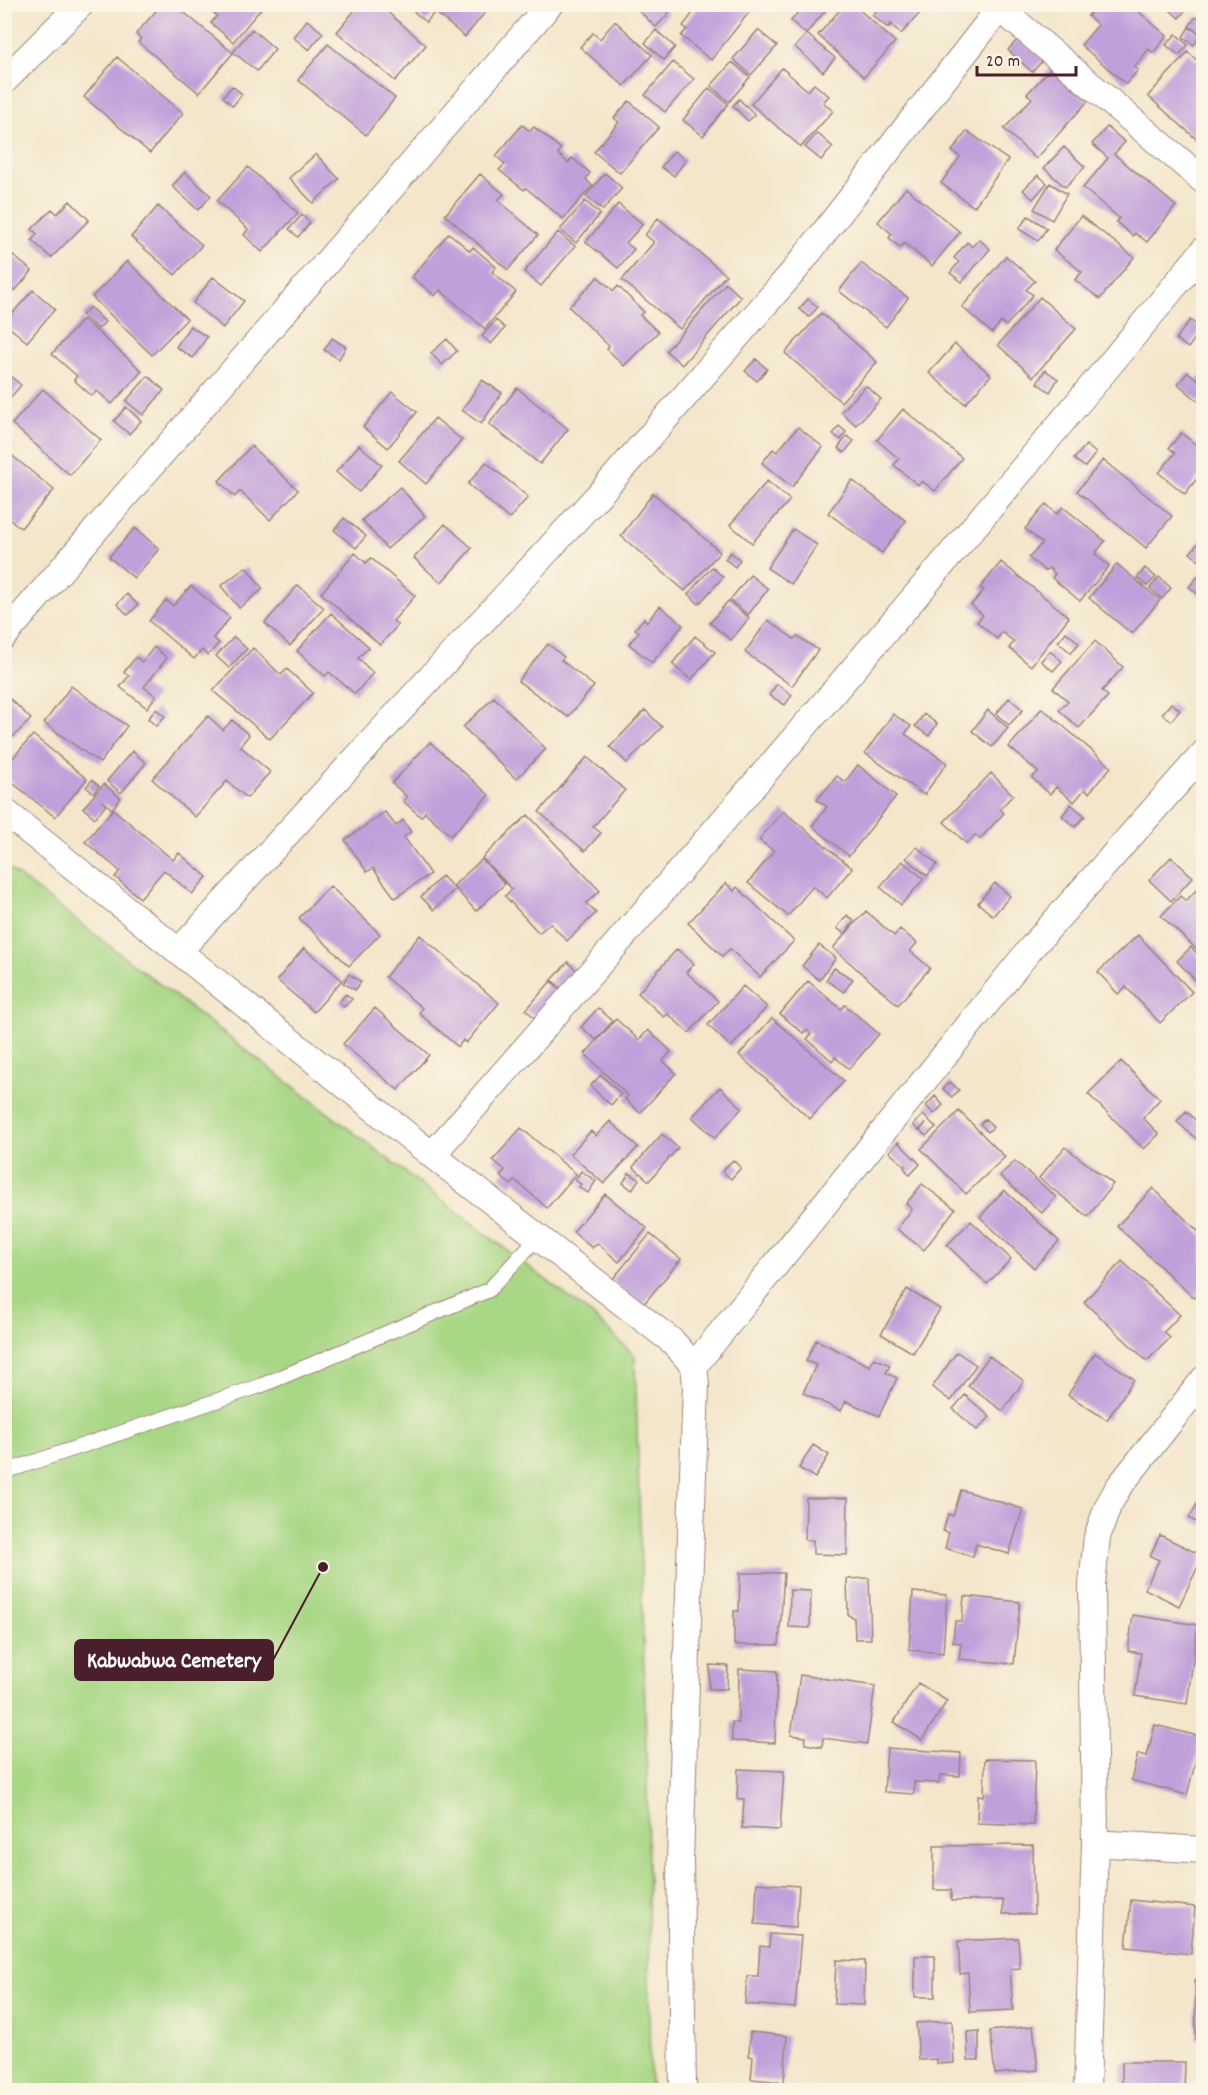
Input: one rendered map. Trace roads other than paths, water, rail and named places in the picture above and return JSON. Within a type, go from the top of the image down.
[{"type":"street","points":[[4,81],[81,4]]},
{"type":"street","points":[[4,636],[550,4]]},
{"type":"street","points":[[178,952],[604,489],[794,271],[999,6],[1203,181]]},
{"type":"street","points":[[432,1155],[717,831],[1033,459],[1203,250]]},
{"type":"street","points":[[694,1366],[1032,947],[1203,753]]},
{"type":"street","points":[[4,811],[432,1155],[673,1342],[694,1366],[696,1385],[680,1860],[683,2091]]},
{"type":"street","points":[[1087,2091],[1095,1843],[1092,1584],[1097,1537],[1108,1506],[1118,1488],[1203,1379]]},
{"type":"street","points":[[1095,1843],[1203,1850]]},
{"type":"lane","points":[[4,1472],[260,1386],[489,1290],[537,1238]]},
{"type":"place","name":"Kabwabwa Cemetery","points":[[323,1567]]}]
